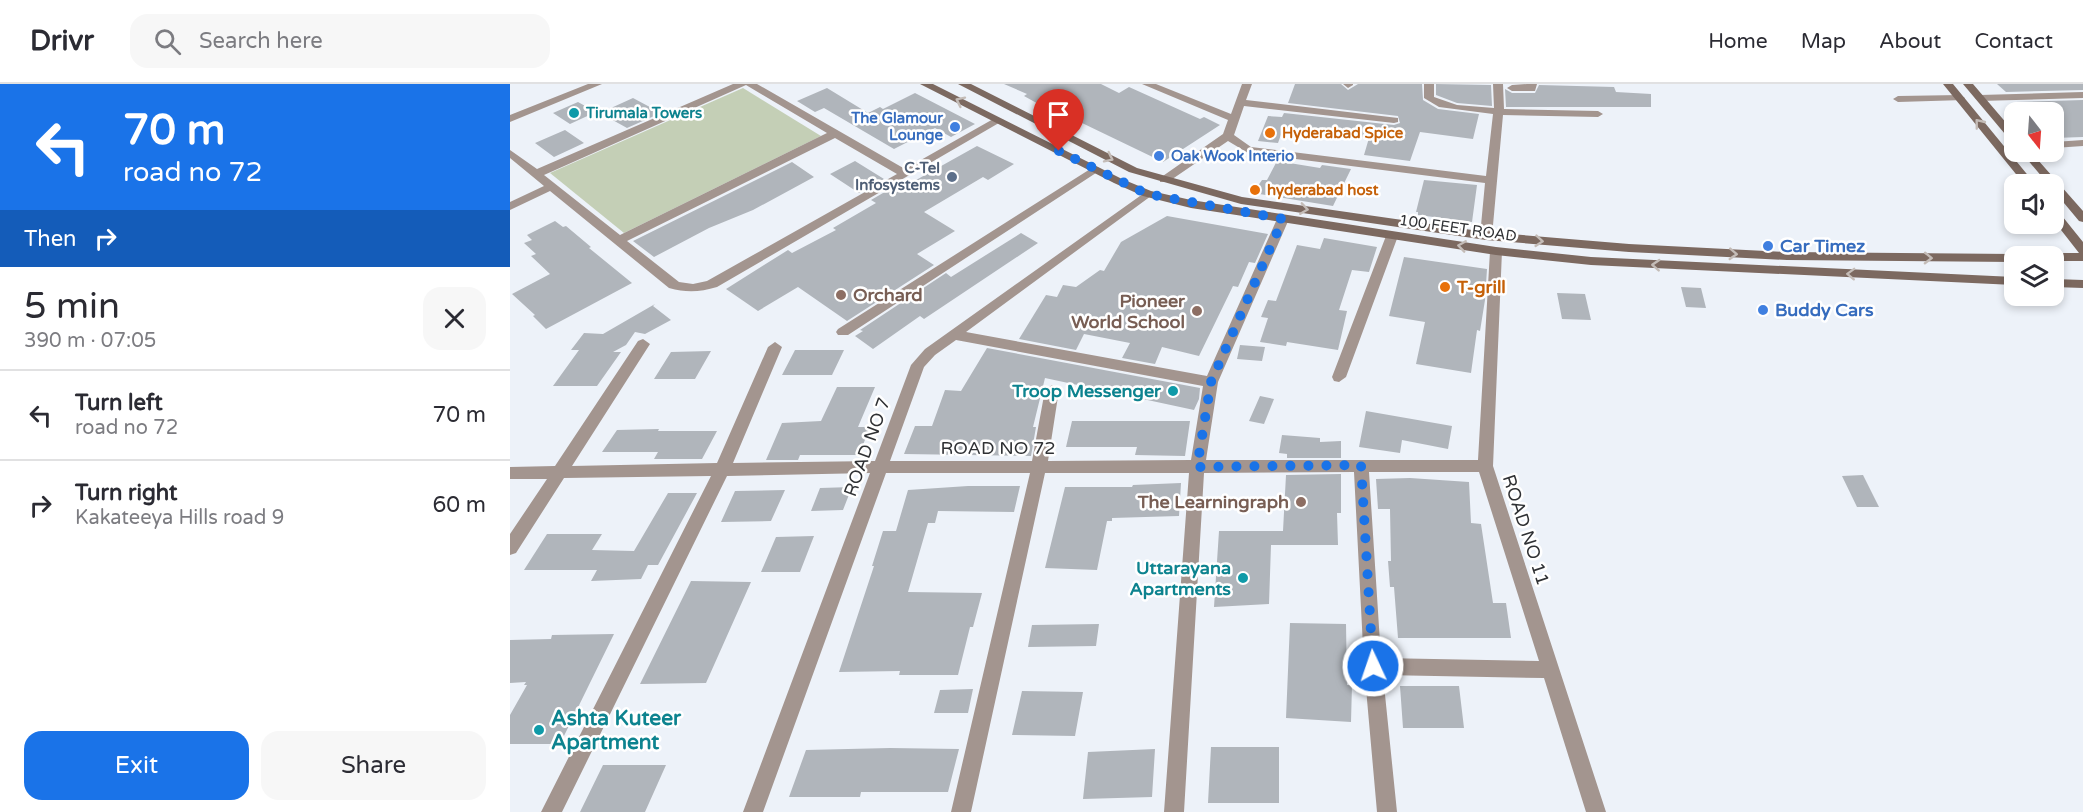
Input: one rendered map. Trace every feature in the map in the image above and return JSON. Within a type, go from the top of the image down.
[{"type":"main road","name":"100 FEET ROAD","points":[[926,84],[1147,194],[1283,219],[1496,251],[1591,261],[2004,281]]},
{"type":"main road","name":"100 FEET ROAD","points":[[963,84],[1133,170],[1241,200],[1486,236],[1629,248],[1787,256],[2004,258]]},
{"type":"main road","points":[[1948,84],[2022,174]]},
{"type":"main road","points":[[1968,84],[2004,126]]},
{"type":"main road","points":[[1024,133],[1040,124]]},
{"type":"main road","points":[[2035,162],[2083,218]]},
{"type":"main road","points":[[2064,226],[2083,250]]},
{"type":"main road","points":[[2064,257],[2083,257]]},
{"type":"main road","points":[[2064,283],[2083,284]]},
{"type":"street","points":[[510,119],[597,84]]},
{"type":"street","points":[[536,174],[741,84]]},
{"type":"street","points":[[750,84],[904,172]]},
{"type":"street","points":[[1146,84],[1234,119]]},
{"type":"street","points":[[1164,180],[1227,136],[1247,84]]},
{"type":"street","points":[[1429,84],[1428,95],[1433,102],[1499,112],[1598,114]]},
{"type":"street","points":[[1486,236],[1490,180],[1499,112],[1498,84]]},
{"type":"street","points":[[1512,88],[1531,89],[1532,84]]},
{"type":"street","points":[[1980,98],[2083,95]]},
{"type":"street","points":[[1898,99],[1960,98]]},
{"type":"street","points":[[1239,102],[1394,120]]},
{"type":"street","points":[[510,153],[674,285],[686,289],[697,289],[712,284],[904,172],[999,120]]},
{"type":"street","points":[[618,241],[834,134]]},
{"type":"street","points":[[1227,136],[1248,150],[1490,180]]},
{"type":"street","points":[[2064,144],[2083,143]]},
{"type":"street","points":[[843,332],[1095,169]]},
{"type":"street","points":[[510,206],[550,187]]},
{"type":"street","name":"ROAD NO 7","points":[[753,812],[918,365],[930,352],[1147,194]]},
{"type":"street","points":[[1174,812],[1197,467],[1211,382],[1283,219]]},
{"type":"street","points":[[1340,377],[1392,236]]},
{"type":"street","name":"ROAD NO 11","points":[[1496,251],[1485,466],[1596,812]]},
{"type":"street","points":[[955,335],[1211,382]]},
{"type":"street","points":[[510,548],[643,344]]},
{"type":"street","points":[[551,812],[722,470],[775,347]]},
{"type":"street","points":[[961,812],[1039,467],[1052,390]]},
{"type":"street","points":[[1361,465],[1373,666],[1387,812]]},
{"type":"street","name":"ROAD NO 72","points":[[510,473],[880,467],[1485,466]]},
{"type":"street","points":[[1373,666],[1551,669]]},
{"type":"green space","points":[[743,88],[821,136],[624,233],[550,173]]},
{"type":"building","points":[[1004,84],[1101,84],[1119,93],[1129,87],[1200,119],[1204,117],[1220,125],[1163,162],[1082,123],[1073,128],[1036,109],[1042,106],[1024,96],[1027,94]]},
{"type":"building","points":[[1295,84],[1341,84],[1348,90],[1358,84],[1422,84],[1423,100],[1438,109],[1479,114],[1473,139],[1420,132],[1410,161],[1364,155],[1369,138],[1283,129],[1278,143],[1258,141],[1268,116],[1282,117],[1284,113],[1394,125],[1400,123],[1398,116],[1288,103]]},
{"type":"building","points":[[1436,84],[1491,85],[1492,106],[1457,103],[1436,95]]},
{"type":"building","points":[[1997,84],[2083,84],[2083,90],[2006,92]]},
{"type":"building","points":[[1539,85],[1614,87],[1616,92],[1651,94],[1651,107],[1506,107],[1505,89],[1512,93],[1535,93]]},
{"type":"building","points":[[827,88],[868,113],[880,107],[883,109],[915,93],[975,124],[951,137],[935,128],[894,149],[824,108],[815,112],[797,101]]},
{"type":"building","points":[[633,98],[661,113],[627,128],[600,113]]},
{"type":"building","points":[[2083,100],[2083,137],[2064,138],[2064,102],[2016,102]]},
{"type":"building","name":"Tirumala Towers","points":[[578,102],[596,112],[570,124],[553,113]]},
{"type":"building","points":[[565,130],[584,143],[554,157],[535,143]]},
{"type":"building","points":[[977,146],[1014,164],[988,180],[983,177],[924,212],[955,231],[917,254],[934,265],[847,321],[798,287],[758,311],[726,289],[788,250],[792,253],[836,230],[833,228],[876,203],[871,200],[895,186],[900,189]]},
{"type":"building","points":[[855,161],[884,179],[859,193],[830,174]]},
{"type":"building","points":[[1277,161],[1320,168],[1322,165],[1351,169],[1333,206],[1253,193],[1262,180],[1267,180]]},
{"type":"building","points":[[792,162],[814,177],[753,210],[709,228],[654,257],[633,241]]},
{"type":"building","points":[[1424,180],[1477,185],[1472,222],[1418,215],[1416,212]]},
{"type":"building","points":[[1167,216],[1268,234],[1255,263],[1249,262],[1238,287],[1233,286],[1199,356],[1162,347],[1155,364],[1122,358],[1130,343],[1084,334],[1076,350],[1019,339],[1046,295],[1057,297],[1063,285],[1076,287],[1100,270],[1104,271],[1121,242]]},
{"type":"building","points":[[555,221],[563,227],[566,226],[632,283],[546,329],[533,316],[535,315],[512,294],[550,274],[531,256],[536,254],[524,243],[532,240],[527,235]]},
{"type":"building","points":[[1021,233],[1038,243],[924,319],[920,316],[873,349],[855,336],[863,331],[860,330],[946,273],[951,277]]},
{"type":"building","points":[[1324,238],[1377,247],[1369,272],[1352,270],[1339,310],[1347,311],[1338,350],[1287,342],[1286,346],[1260,342],[1268,318],[1261,317],[1268,300],[1276,301],[1297,245],[1320,249]]},
{"type":"building","points":[[1404,257],[1487,269],[1485,300],[1480,331],[1477,330],[1471,373],[1416,364],[1425,322],[1389,316]]},
{"type":"building","points":[[1681,287],[1701,288],[1706,308],[1686,307]]},
{"type":"building","points":[[1557,293],[1585,294],[1591,320],[1562,319]]},
{"type":"building","points":[[655,304],[653,306],[671,320],[645,334],[635,332],[626,345],[613,352],[621,352],[597,386],[553,386],[579,350],[571,350],[584,333],[603,334]]},
{"type":"building","points":[[1240,345],[1265,347],[1262,361],[1237,359]]},
{"type":"building","points":[[987,348],[1200,388],[1199,399],[1194,410],[1045,378],[1033,427],[1036,427],[1031,456],[904,454],[915,426],[932,426],[945,390],[961,391]]},
{"type":"building","points":[[795,350],[844,350],[832,375],[782,375]]},
{"type":"building","points":[[711,351],[695,379],[654,379],[671,352]]},
{"type":"building","points":[[837,387],[875,387],[858,427],[870,427],[859,455],[800,455],[798,460],[766,460],[782,423],[821,421]]},
{"type":"building","points":[[1260,396],[1274,399],[1264,424],[1249,421]]},
{"type":"building","points":[[1366,411],[1452,426],[1448,449],[1402,440],[1400,453],[1359,447]]},
{"type":"building","points":[[1072,421],[1190,421],[1185,456],[1135,455],[1137,447],[1066,447]]},
{"type":"building","points":[[659,429],[658,431],[717,431],[702,459],[654,459],[658,452],[602,452],[617,430]]},
{"type":"building","points":[[1282,435],[1320,438],[1320,442],[1341,441],[1341,458],[1287,458],[1287,454],[1279,453]]},
{"type":"building","points":[[1341,474],[1341,513],[1337,513],[1338,545],[1271,545],[1269,604],[1214,607],[1219,531],[1283,531],[1286,475]]},
{"type":"building","points":[[1863,475],[1879,507],[1857,507],[1842,476]]},
{"type":"building","points":[[1410,478],[1469,482],[1471,523],[1481,524],[1493,603],[1506,603],[1511,638],[1398,638],[1394,587],[1390,587],[1388,561],[1391,561],[1390,509],[1378,509],[1376,479]]},
{"type":"building","points":[[1181,483],[1179,516],[1112,518],[1112,521],[1107,521],[1097,570],[1045,568],[1065,487],[1132,487],[1133,485]]},
{"type":"building","points":[[968,486],[1020,486],[1014,512],[938,511],[935,523],[928,523],[908,592],[982,593],[973,627],[970,627],[958,675],[899,675],[900,671],[839,672],[874,566],[872,566],[883,531],[896,531],[908,490]]},
{"type":"building","points":[[852,487],[843,510],[811,511],[820,488]]},
{"type":"building","points":[[785,490],[771,521],[721,522],[735,491]]},
{"type":"building","points":[[668,493],[697,493],[658,565],[648,565],[641,579],[591,581],[597,570],[524,570],[547,534],[602,534],[592,550],[634,551]]},
{"type":"building","points":[[814,536],[800,572],[761,572],[776,537]]},
{"type":"building","points":[[691,581],[751,582],[706,683],[640,684]]},
{"type":"building","points":[[1290,623],[1346,624],[1347,685],[1352,685],[1351,722],[1286,718]]},
{"type":"building","points":[[1099,624],[1096,646],[1028,647],[1032,625]]},
{"type":"building","points":[[614,634],[560,744],[510,744],[510,715],[527,685],[524,685],[526,682],[510,683],[510,640],[551,639],[552,635]]},
{"type":"building","points":[[1400,686],[1459,686],[1464,728],[1403,728]]},
{"type":"building","points":[[973,689],[968,713],[934,713],[940,690]]},
{"type":"building","points":[[1022,691],[1083,692],[1075,736],[1012,735]]},
{"type":"building","points":[[1211,747],[1279,747],[1279,803],[1208,803]]},
{"type":"building","points":[[959,749],[948,792],[861,792],[860,797],[789,797],[806,750]]},
{"type":"building","points":[[1155,749],[1152,797],[1083,799],[1088,752]]},
{"type":"building","points":[[603,765],[666,765],[645,812],[580,812]]},
{"type":"place","name":"Tirumala Towers","points":[[574,113]]},
{"type":"place","name":"The Glamour Lounge","points":[[955,127]]},
{"type":"place","name":"Hyderabad Spice","points":[[1270,133]]},
{"type":"place","name":"Oak Wook Interio","points":[[1159,156]]},
{"type":"place","name":"C-Tel Infosystems","points":[[952,177]]},
{"type":"place","name":"hyderabad host","points":[[1255,190]]},
{"type":"place","name":"Car Timez","points":[[1768,246]]},
{"type":"place","name":"T-grill","points":[[1445,287]]},
{"type":"place","name":"Orchard","points":[[841,295]]},
{"type":"place","name":"Buddy Cars","points":[[1763,310]]},
{"type":"place","name":"Pioneer World School","points":[[1197,311]]},
{"type":"place","name":"Troop Messenger","points":[[1173,391]]},
{"type":"place","name":"The Learningraph","points":[[1301,502]]},
{"type":"place","name":"Uttarayana Apartments","points":[[1243,578]]},
{"type":"place","name":"Ashta Kuteer Apartment","points":[[539,730]]},
{"type":"route","points":[[1059,151],[1147,194],[1191,204],[1283,219],[1211,382],[1197,467],[1361,465],[1373,666]]}]
